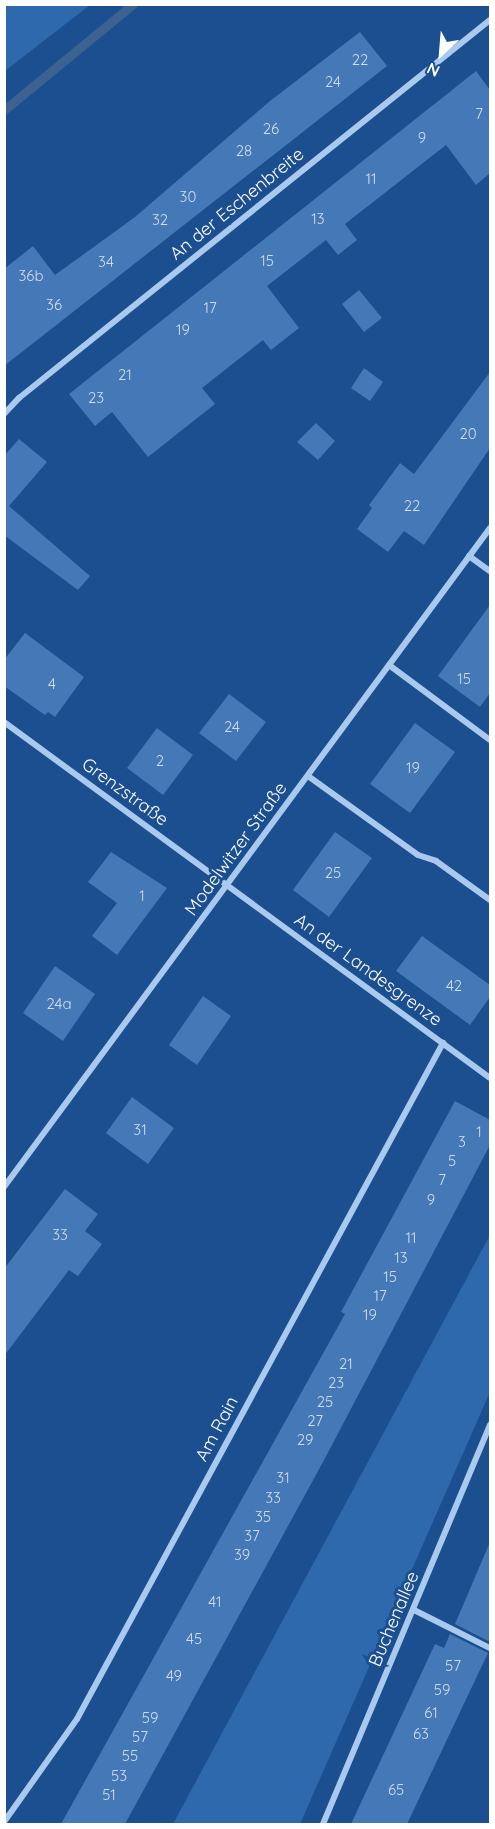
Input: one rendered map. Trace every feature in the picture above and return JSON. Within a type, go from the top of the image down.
[{"type":"street","name":"An der Eschenbreite","points":[[4,414],[490,20]]},
{"type":"street","name":"Modelwitzer Straße","points":[[4,1186],[490,528]]},
{"type":"street","points":[[469,556],[490,571]]},
{"type":"street","points":[[389,665],[490,740]]},
{"type":"street","name":"Grenzstraße","points":[[4,722],[227,886]]},
{"type":"street","points":[[308,776],[417,855],[436,861],[490,900]]},
{"type":"street","name":"An der Landesgrenze","points":[[227,886],[490,1078]]},
{"type":"street","name":"Am Rain","points":[[4,1822],[77,1719],[443,1043]]},
{"type":"street","name":"Buchenallee","points":[[323,1824],[490,1425]]},
{"type":"street","points":[[414,1610],[490,1648]]},
{"type":"shaded area","points":[[5,4],[90,4],[90,5],[5,71]]},
{"type":"shaded area","points":[[490,1235],[490,1392],[300,1824],[173,1824]]},
{"type":"building","points":[[360,32],[387,66],[4,366],[4,269],[33,246],[55,275],[135,217],[270,101]]},
{"type":"building","points":[[476,71],[490,90],[490,173],[476,185],[446,145],[345,224],[357,240],[338,255],[326,240],[267,286],[299,328],[271,350],[263,340],[202,388],[215,404],[148,457],[112,412],[95,426],[69,394]]},
{"type":"building","points":[[359,290],[382,318],[364,332],[342,304]]},
{"type":"building","points":[[364,368],[383,382],[370,401],[351,388]]},
{"type":"building","points":[[490,372],[490,448],[424,545],[404,531],[388,552],[357,529],[372,508],[369,505],[400,463],[414,474]]},
{"type":"building","points":[[316,423],[335,441],[318,460],[297,442]]},
{"type":"building","points":[[19,439],[47,462],[9,506],[90,576],[78,590],[4,535],[4,456]]},
{"type":"building","points":[[490,605],[490,693],[480,707],[438,676]]},
{"type":"building","points":[[25,633],[84,677],[55,717],[48,712],[45,715],[4,686],[4,660]]},
{"type":"building","points":[[229,694],[266,722],[236,761],[199,733]]},
{"type":"building","points":[[415,723],[455,752],[410,813],[370,784]]},
{"type":"building","points":[[157,728],[193,755],[163,795],[127,768]]},
{"type":"building","points":[[335,832],[372,858],[329,917],[293,890]]},
{"type":"building","points":[[111,852],[167,888],[117,955],[92,936],[117,903],[88,882]]},
{"type":"building","points":[[422,936],[490,985],[490,997],[470,1025],[396,971]]},
{"type":"building","points":[[55,966],[95,994],[63,1041],[23,1013]]},
{"type":"building","points":[[203,996],[231,1016],[197,1065],[169,1045]]},
{"type":"building","points":[[132,1097],[174,1128],[148,1164],[106,1133]]},
{"type":"building","points":[[455,1101],[490,1120],[490,1145],[323,1462],[125,1824],[61,1824],[345,1314],[341,1312]]},
{"type":"building","points":[[65,1189],[98,1214],[85,1231],[102,1244],[78,1276],[69,1270],[4,1356],[4,1269]]},
{"type":"building","points":[[490,1542],[490,1642],[455,1624]]},
{"type":"building","points":[[450,1634],[488,1653],[407,1824],[351,1824],[435,1644],[444,1648]]},
{"type":"waterway","points":[[4,110],[133,4]]}]
